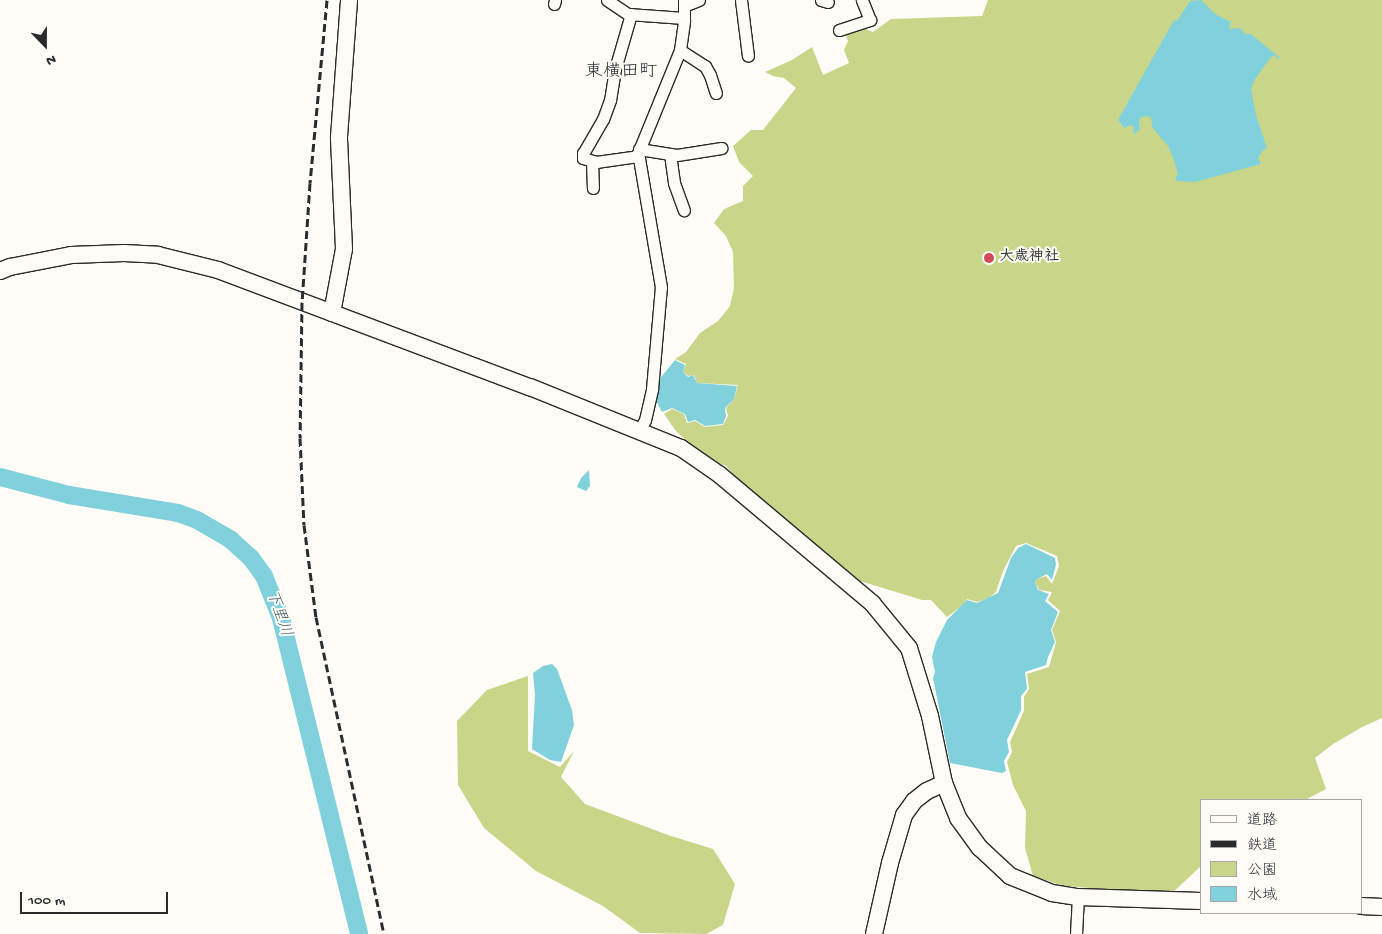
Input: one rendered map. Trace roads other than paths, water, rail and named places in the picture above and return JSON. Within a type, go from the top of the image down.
[{"type":"street","points":[[332,313],[344,248],[339,137],[349,0]]},
{"type":"street","points":[[607,0],[615,7],[631,14],[684,18]]},
{"type":"street","points":[[638,432],[645,420],[652,389],[661,287],[639,153],[680,50],[684,3],[699,0]]},
{"type":"street","points":[[742,0],[748,56]]},
{"type":"street","points":[[840,30],[870,20],[862,0]]},
{"type":"street","points":[[631,14],[604,119],[583,153],[583,158],[592,161],[639,153],[692,154],[721,148]]},
{"type":"street","points":[[680,50],[704,66],[710,75],[716,93]]},
{"type":"street","points":[[670,154],[674,183],[684,210]]},
{"type":"street","points":[[592,161],[593,188]]},
{"type":"street","points":[[0,271],[10,267],[71,255],[124,253],[158,255],[218,270],[530,387],[681,448],[720,475],[872,603],[909,648],[930,716],[944,783],[958,818],[971,838],[1010,876],[1052,893],[1078,897],[1200,901]]},
{"type":"street","points":[[874,934],[890,863],[904,815],[914,801],[927,791],[944,783]]},
{"type":"street","points":[[1076,934],[1078,897]]},
{"type":"street","points":[[1362,906],[1382,907]]},
{"type":"water","points":[[1201,0],[1215,14],[1231,22],[1229,29],[1240,28],[1245,34],[1251,34],[1280,58],[1277,59],[1275,55],[1271,57],[1255,79],[1251,89],[1256,115],[1267,148],[1263,150],[1258,158],[1261,164],[1195,182],[1177,181],[1175,178],[1178,174],[1173,157],[1168,146],[1152,127],[1151,117],[1145,116],[1139,119],[1140,130],[1133,134],[1134,127],[1131,125],[1124,128],[1118,120],[1174,20],[1177,21],[1190,1]]},
{"type":"water","points":[[675,360],[685,365],[683,372],[688,377],[693,375],[697,383],[737,386],[734,399],[725,408],[726,416],[723,424],[705,426],[695,420],[688,422],[685,414],[672,408],[662,412],[653,395],[654,386]]},
{"type":"water","points":[[589,470],[590,486],[586,491],[577,487],[581,478]]},
{"type":"water","points":[[1026,544],[1055,558],[1056,565],[1052,580],[1047,574],[1035,582],[1038,590],[1049,594],[1045,601],[1058,612],[1051,630],[1055,642],[1046,665],[1025,672],[1027,689],[1021,696],[1021,710],[1007,740],[1009,752],[1004,761],[1006,771],[1002,773],[950,763],[933,678],[935,672],[932,657],[936,642],[947,620],[967,600],[977,603],[998,593],[1011,558],[1018,548]]},
{"type":"water","points":[[552,664],[557,669],[572,710],[574,725],[561,762],[550,760],[532,749],[535,695],[533,673],[543,666]]},
{"type":"waterway","name":"下里川","points":[[0,477],[69,495],[178,513],[197,520],[231,540],[251,558],[264,576],[281,618],[359,934]]},
{"type":"railway","points":[[327,0],[310,183],[302,302],[300,438],[304,525],[316,617],[384,934]]},
{"type":"place","name":"大歳神社","points":[[989,258]]},
{"type":"district","name":"東横田町","points":[[621,73]]}]
